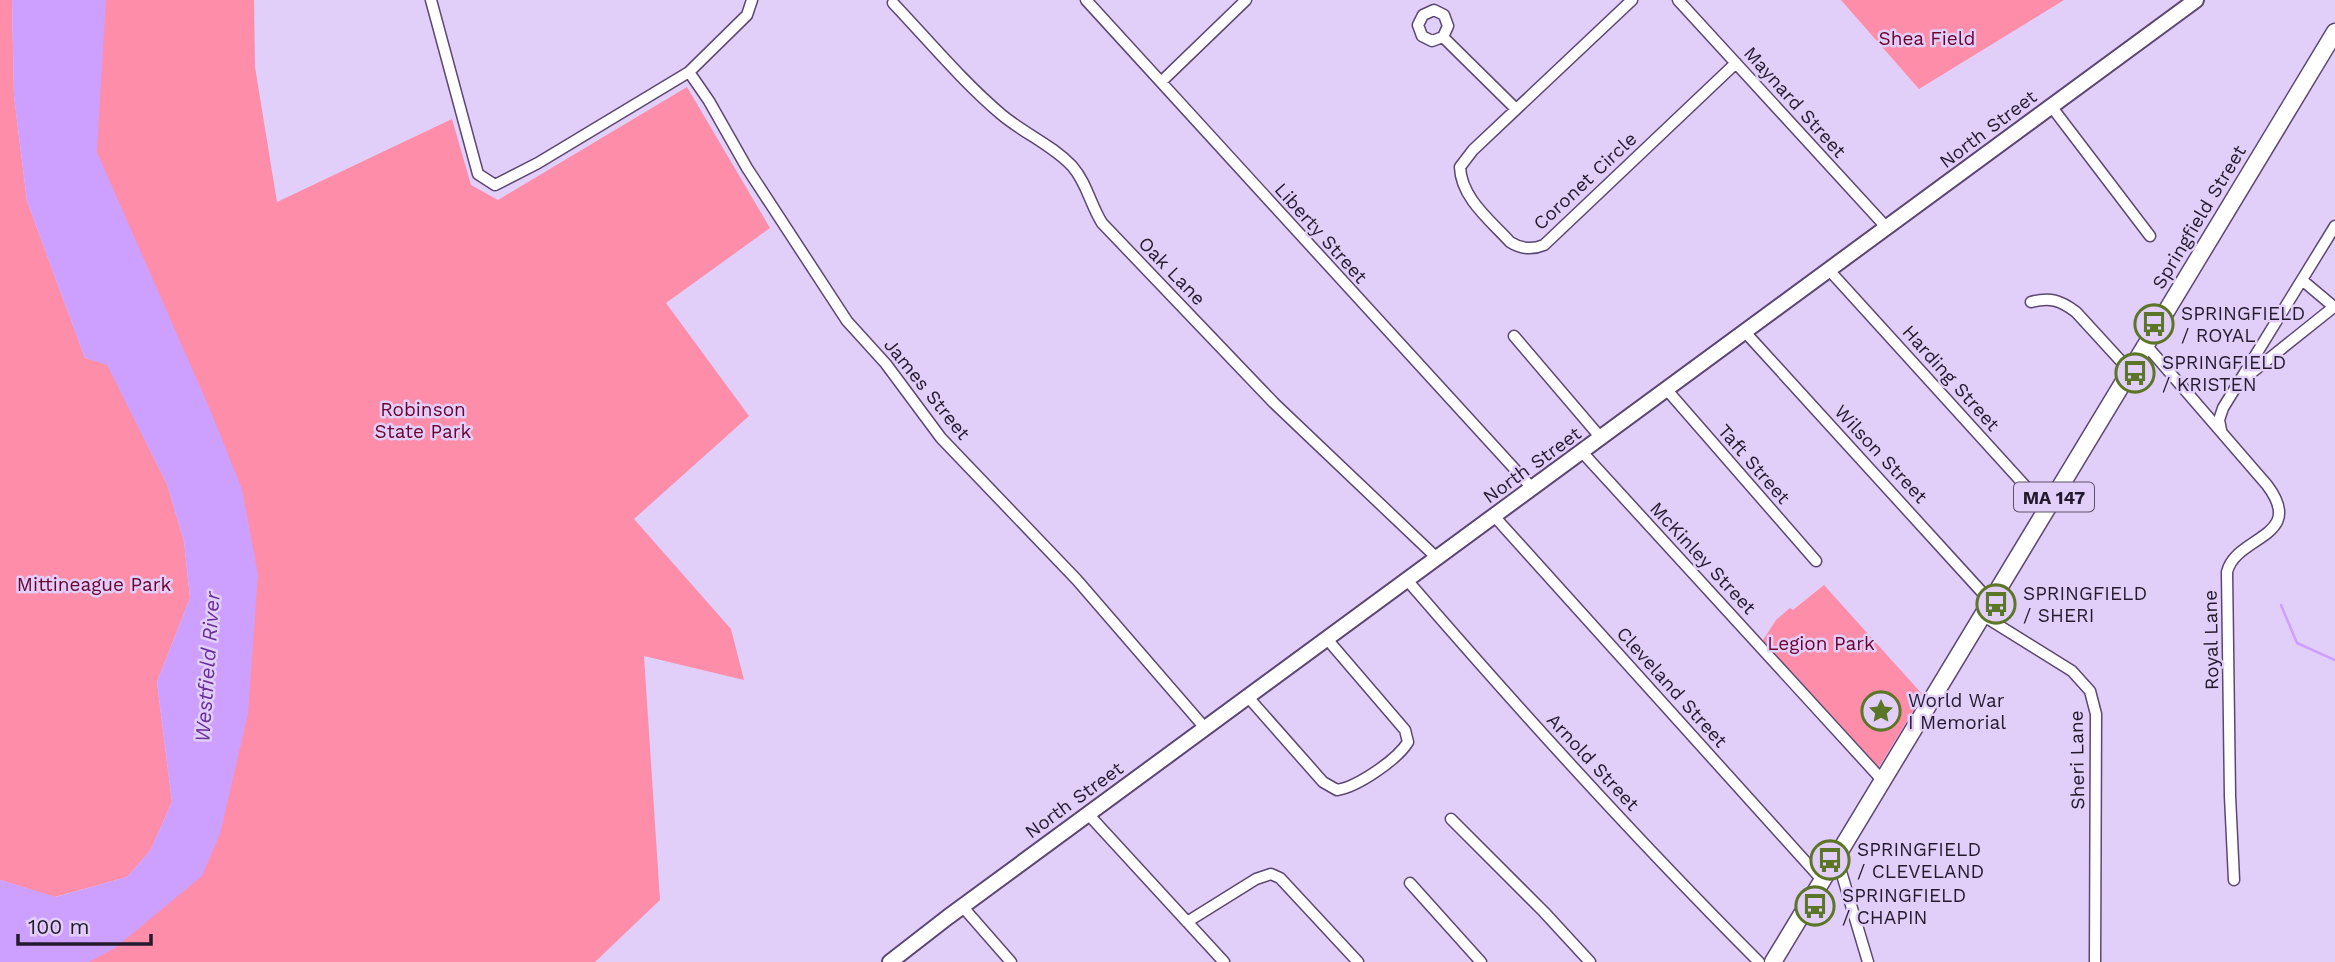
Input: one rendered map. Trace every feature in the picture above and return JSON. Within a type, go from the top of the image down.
[{"type":"main road","name":"North Street","points":[[890,962],[962,906],[2196,0]]},
{"type":"main road","name":"Springfield Street","points":[[1773,962],[2335,32]]},
{"type":"street","points":[[431,0],[478,174],[495,185],[538,163],[689,72],[747,15],[752,0]]},
{"type":"street","name":"Liberty Street","points":[[1086,0],[1532,488]]},
{"type":"street","points":[[1161,82],[1246,0]]},
{"type":"street","name":"Coronet Circle","points":[[1632,0],[1516,109],[1460,167],[1463,186],[1469,195],[1510,242],[1518,247],[1538,247],[1549,240],[1735,63]]},
{"type":"street","name":"Maynard Street","points":[[1678,0],[1887,228]]},
{"type":"street","name":"Oak Lane","points":[[893,4],[988,103],[1018,128],[1052,148],[1073,167],[1087,188],[1102,223],[1273,403],[1437,558]]},
{"type":"street","points":[[1443,37],[1516,109]]},
{"type":"street","name":"James Street","points":[[689,72],[709,101],[747,168],[847,321],[886,364],[941,438],[1070,572],[1205,728]]},
{"type":"street","points":[[2051,106],[2150,236]]},
{"type":"street","points":[[2223,433],[2219,423],[2221,414],[2335,226]]},
{"type":"street","name":"Harding Street","points":[[1829,270],[2047,510]]},
{"type":"street","points":[[2239,383],[2334,306],[2302,280]]},
{"type":"street","points":[[2031,302],[2045,298],[2066,304],[2130,371]]},
{"type":"street","name":"Wilson Street","points":[[1745,332],[1986,608]]},
{"type":"street","points":[[1514,336],[1601,438]]},
{"type":"street","name":"Royal Lane","points":[[2146,345],[2273,493],[2279,510],[2270,532],[2238,555],[2229,565],[2227,572],[2231,863],[2234,880]]},
{"type":"street","name":"Taft Street","points":[[1667,390],[1816,561]]},
{"type":"street","name":"McKinley Street","points":[[1582,452],[1884,781]]},
{"type":"street","name":"Cleveland Street","points":[[1494,516],[1823,881]]},
{"type":"street","name":"Arnold Street","points":[[1407,580],[1496,684],[1699,902],[1759,962]]},
{"type":"street","name":"Sheri Lane","points":[[1986,608],[2062,664],[2090,691],[2096,714],[2095,962]]},
{"type":"street","points":[[1248,696],[1329,786],[1337,790],[1353,786],[1398,754],[1408,742],[1405,730],[1327,639]]},
{"type":"street","points":[[1088,814],[1224,962]]},
{"type":"street","points":[[1451,819],[1590,962]]},
{"type":"street","points":[[1837,858],[1868,962]]},
{"type":"street","points":[[1187,922],[1256,879],[1265,874],[1273,874],[1280,878],[1358,962]]},
{"type":"street","points":[[1410,883],[1481,962]]},
{"type":"street","points":[[962,906],[1011,962]]},
{"type":"green space","name":"Mittineague Park","points":[[0,0],[12,0],[14,96],[27,201],[85,358],[107,364],[167,484],[184,541],[190,598],[157,682],[172,802],[150,851],[127,877],[55,897],[0,880]]},
{"type":"green space","name":"Robinson State Park","points":[[59,0],[254,0],[255,67],[277,202],[452,119],[471,185],[498,200],[687,87],[770,228],[666,303],[749,416],[634,519],[731,629],[744,680],[644,656],[660,900],[595,962],[0,962],[174,874],[214,631],[118,323]]},
{"type":"green space","name":"Shea Field","points":[[1841,0],[2064,0],[1919,89]]},
{"type":"green space","name":"Legion Park","points":[[1824,585],[1923,695],[1879,767],[1763,640],[1776,620]]},
{"type":"water","name":"Westfield River","points":[[12,0],[106,0],[97,152],[242,489],[258,574],[248,714],[220,834],[202,876],[115,948],[89,962],[0,962],[0,880],[56,897],[127,877],[150,851],[172,802],[157,682],[190,598],[184,541],[167,484],[107,365],[85,358],[27,201],[14,96]]},
{"type":"waterway","points":[[2281,605],[2297,643],[2335,660]]},
{"type":"place","name":"SPRINGFIELD / ROYAL","points":[[2154,324]]},
{"type":"place","name":"SPRINGFIELD / KRISTEN","points":[[2135,373]]},
{"type":"place","name":"SPRINGFIELD / SHERI","points":[[1996,604]]},
{"type":"place","name":"World War I Memorial","points":[[1881,711]]},
{"type":"place","name":"SPRINGFIELD / CLEVELAND","points":[[1830,860]]},
{"type":"place","name":"SPRINGFIELD / CHAPIN","points":[[1815,906]]}]
